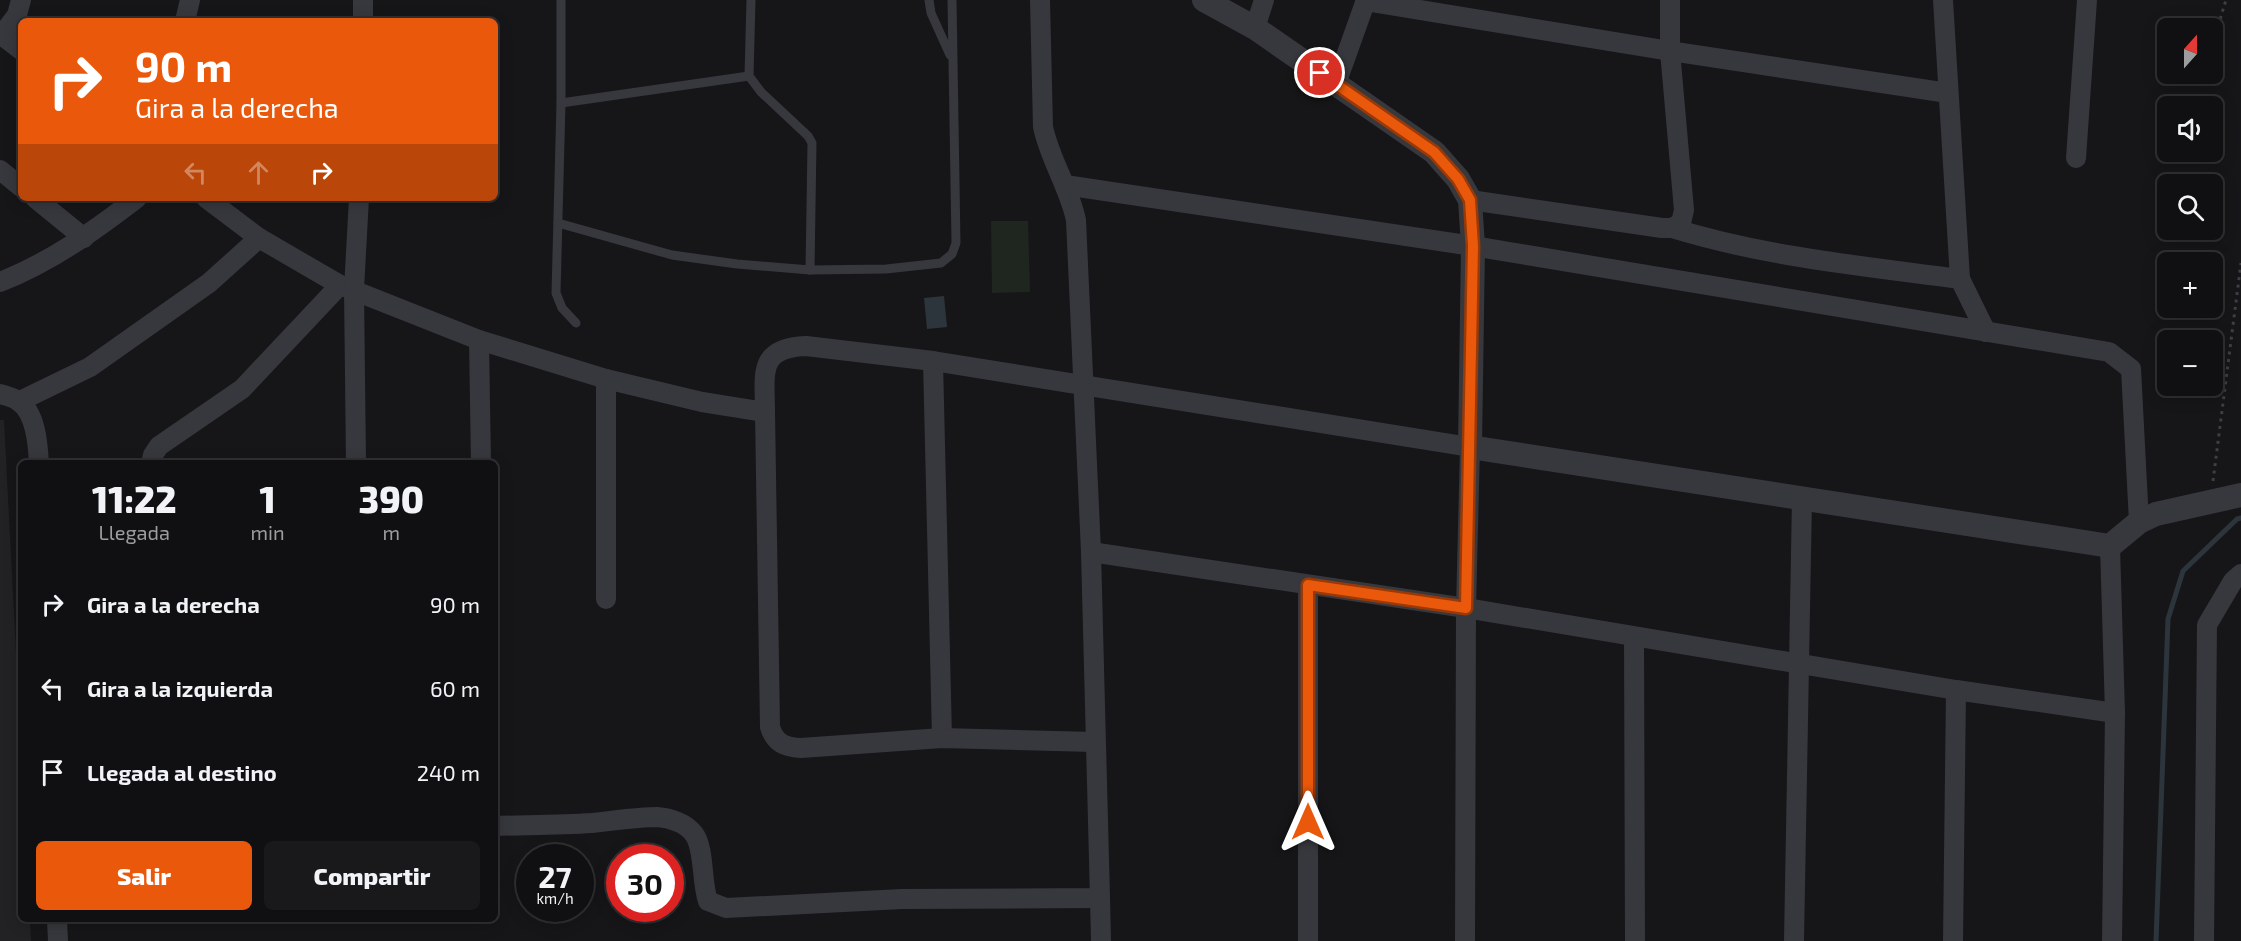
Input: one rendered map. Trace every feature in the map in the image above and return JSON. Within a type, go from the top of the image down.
[{"type":"street","points":[[18,48],[1,35],[17,15],[21,0]]},
{"type":"street","points":[[186,18],[190,0]]},
{"type":"street","points":[[363,0],[363,18]]},
{"type":"street","points":[[1040,0],[1042,127],[1049,152],[1072,199],[1076,220],[1090,552],[1101,941]]},
{"type":"street","points":[[1204,0],[1234,7],[1255,28],[1434,152],[1458,179],[1470,200],[1473,246],[1466,608],[1466,941]]},
{"type":"street","points":[[1255,28],[1264,0]]},
{"type":"street","points":[[1670,0],[1670,51],[1684,210],[1681,223],[1672,228]]},
{"type":"street","points":[[1943,0],[1960,279],[1986,332]]},
{"type":"street","points":[[2076,158],[2087,0]]},
{"type":"street","points":[[1336,84],[1366,1],[1670,51],[1947,93]]},
{"type":"street","points":[[0,170],[18,185]]},
{"type":"street","points":[[1065,185],[1473,246],[2109,352],[2131,369],[2139,522]]},
{"type":"street","points":[[1470,200],[1672,228],[1710,240],[1780,255],[1960,279]]},
{"type":"street","points":[[38,201],[84,238]]},
{"type":"street","points":[[0,282],[50,258],[84,238],[133,201]]},
{"type":"street","points":[[210,201],[259,238],[347,287],[479,340],[606,379],[702,402],[765,412]]},
{"type":"street","points":[[356,460],[347,287],[359,201]]},
{"type":"street","points":[[20,401],[90,367],[209,283],[259,238]]},
{"type":"street","points":[[152,460],[159,446],[242,389],[347,287]]},
{"type":"street","points":[[479,340],[481,460]]},
{"type":"street","points":[[1094,742],[942,738],[801,748],[781,745],[773,737],[770,727],[765,372],[769,360],[778,351],[790,347],[806,346],[933,361],[2110,546],[2139,522],[2156,514],[2241,495]]},
{"type":"street","points":[[933,361],[942,738]]},
{"type":"street","points":[[606,379],[606,599]]},
{"type":"street","points":[[0,394],[20,401],[36,430],[39,460]]},
{"type":"street","points":[[1794,941],[1802,498]]},
{"type":"street","points":[[2110,546],[2115,712],[2112,941]]},
{"type":"street","points":[[1090,552],[1466,608],[1956,690],[2115,712]]},
{"type":"street","points":[[2205,941],[2207,625],[2233,581],[2241,574]]},
{"type":"street","points":[[1308,585],[1308,941]]},
{"type":"street","points":[[1634,637],[1635,941]]},
{"type":"street","points":[[1953,941],[1956,690]]},
{"type":"street","points":[[498,826],[589,823],[657,817],[673,820],[686,826],[695,835],[699,845],[708,902],[726,908],[902,899],[1100,898]]},
{"type":"street","points":[[57,922],[58,941]]},
{"type":"lane","points":[[561,0],[556,293],[562,308],[576,324]]},
{"type":"lane","points":[[751,0],[749,76],[761,92],[808,136],[812,143],[810,270]]},
{"type":"lane","points":[[929,0],[930,13],[936,28],[952,57]]},
{"type":"lane","points":[[558,223],[672,255],[737,264],[810,270],[886,269],[941,263],[952,254],[956,243],[952,0]]},
{"type":"lane","points":[[561,103],[749,76]]},
{"type":"path","points":[[2220,18],[2226,0]]},
{"type":"path","points":[[2216,501],[2212,479],[2223,413],[2241,263]]},
{"type":"shaded area","points":[[991,221],[1028,221],[1030,292],[992,293]]},
{"type":"shaded area","points":[[944,296],[947,327],[927,329],[924,298]]},
{"type":"shaded area","points":[[0,420],[4,420],[18,692],[18,922],[30,922],[31,941],[0,941]]},
{"type":"waterway","points":[[2156,941],[2168,619],[2183,571],[2237,519],[2241,518]]},
{"type":"route","points":[[1308,822],[1308,585],[1466,608],[1471,402],[1473,246],[1470,200],[1458,179],[1434,152],[1320,73]]}]
